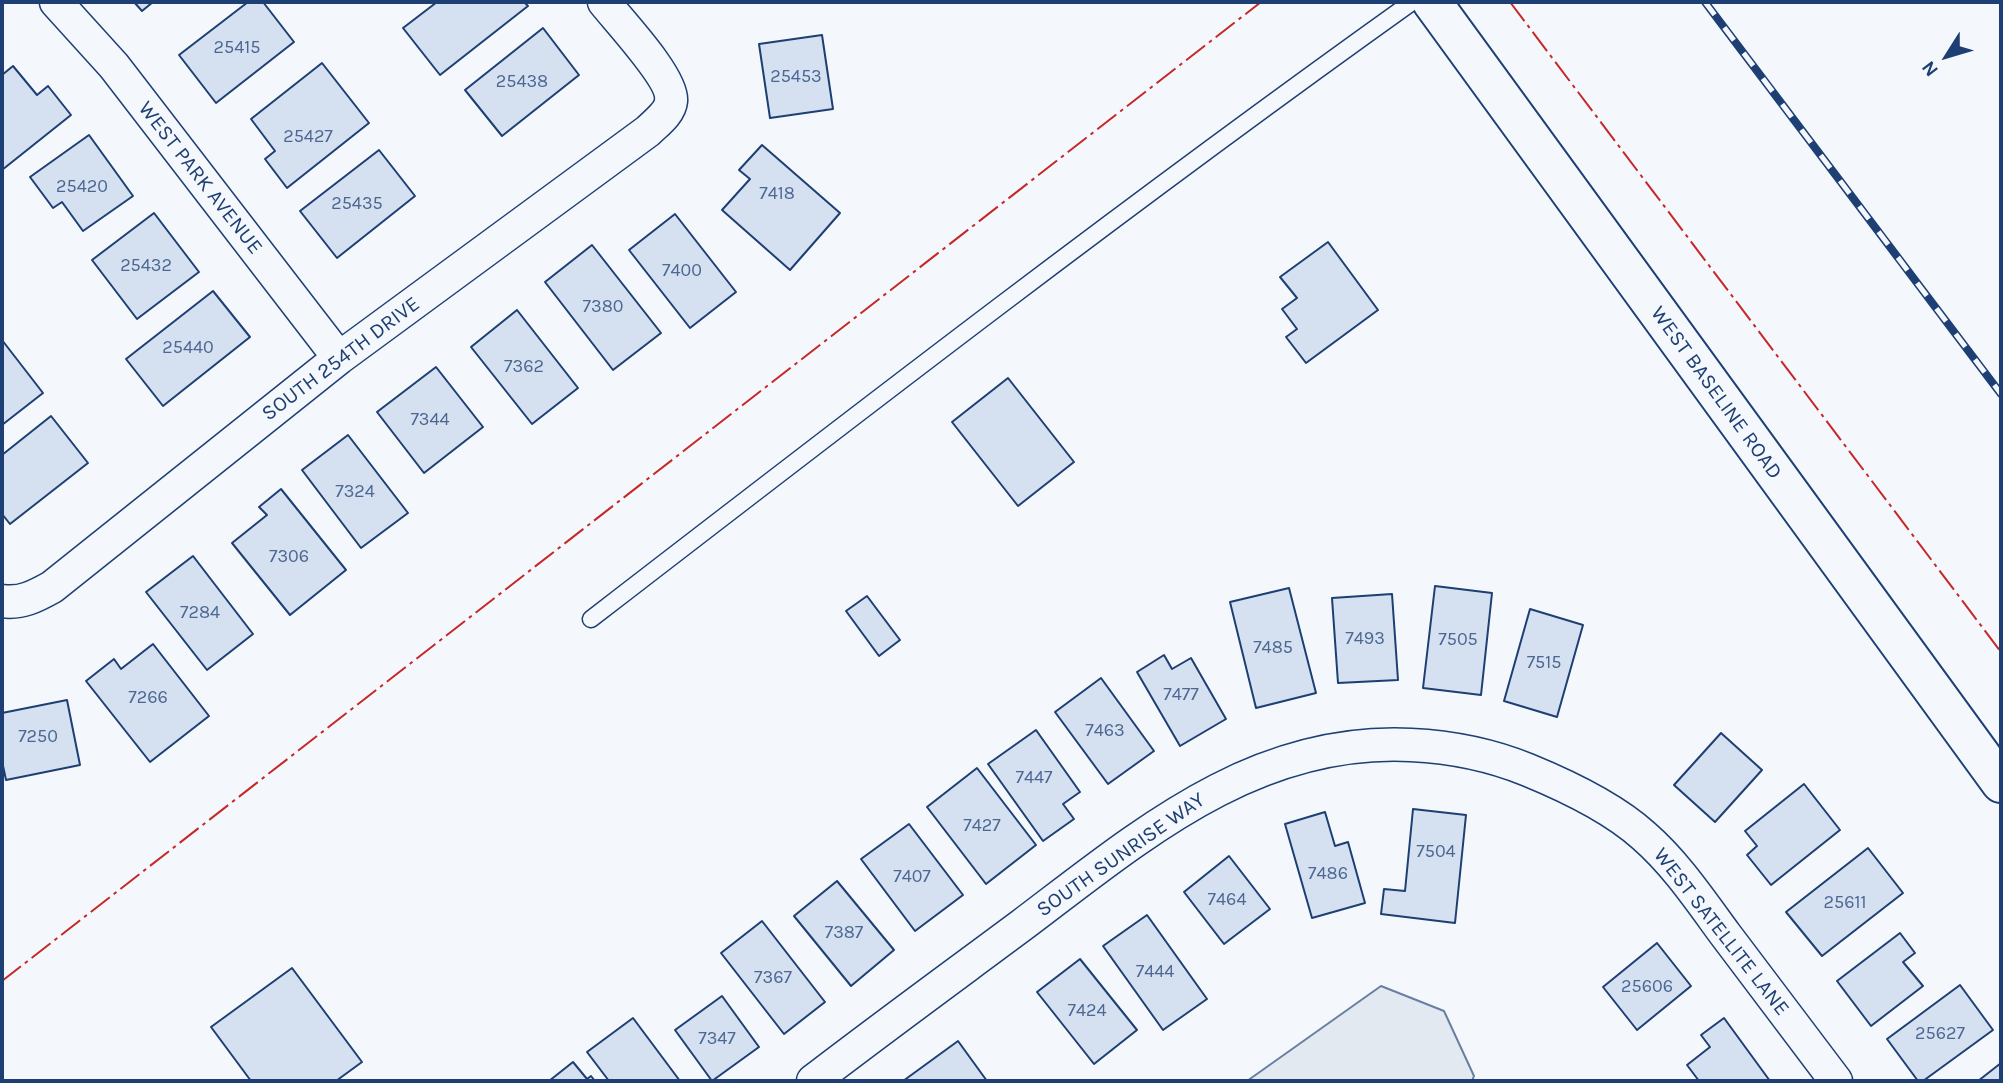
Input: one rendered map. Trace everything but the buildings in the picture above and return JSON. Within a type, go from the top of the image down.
[{"type":"main road","name":"WEST BASELINE ROAD","points":[[1432,2],[2001,783]]},
{"type":"street","name":"WEST PARK AVENUE","points":[[56,2],[114,66],[339,358]]},
{"type":"street","name":"SOUTH 254TH DRIVE","points":[[3,602],[36,597],[52,587],[339,358],[648,131],[664,115],[671,102],[670,87],[604,2]]},
{"type":"street","name":"SOUTH SUNRISE WAY","points":[[819,1079],[1126,847],[1214,791],[1251,772],[1326,749],[1377,743],[1474,751]]},
{"type":"street","name":"WEST SATELLITE LANE","points":[[1474,751],[1549,778],[1607,810],[1643,835],[1680,874],[1836,1081]]},
{"type":"lane","points":[[591,619],[924,362],[1198,156],[1412,2]]},
{"type":"shaded area","points":[[1381,986],[1444,1011],[1474,1076],[1472,1081],[1247,1081]]},
{"type":"railway","points":[[1705,2],[2001,394]]},
{"type":"power","points":[[2,981],[1261,2]]},
{"type":"power","points":[[1510,2],[2001,652]]}]
